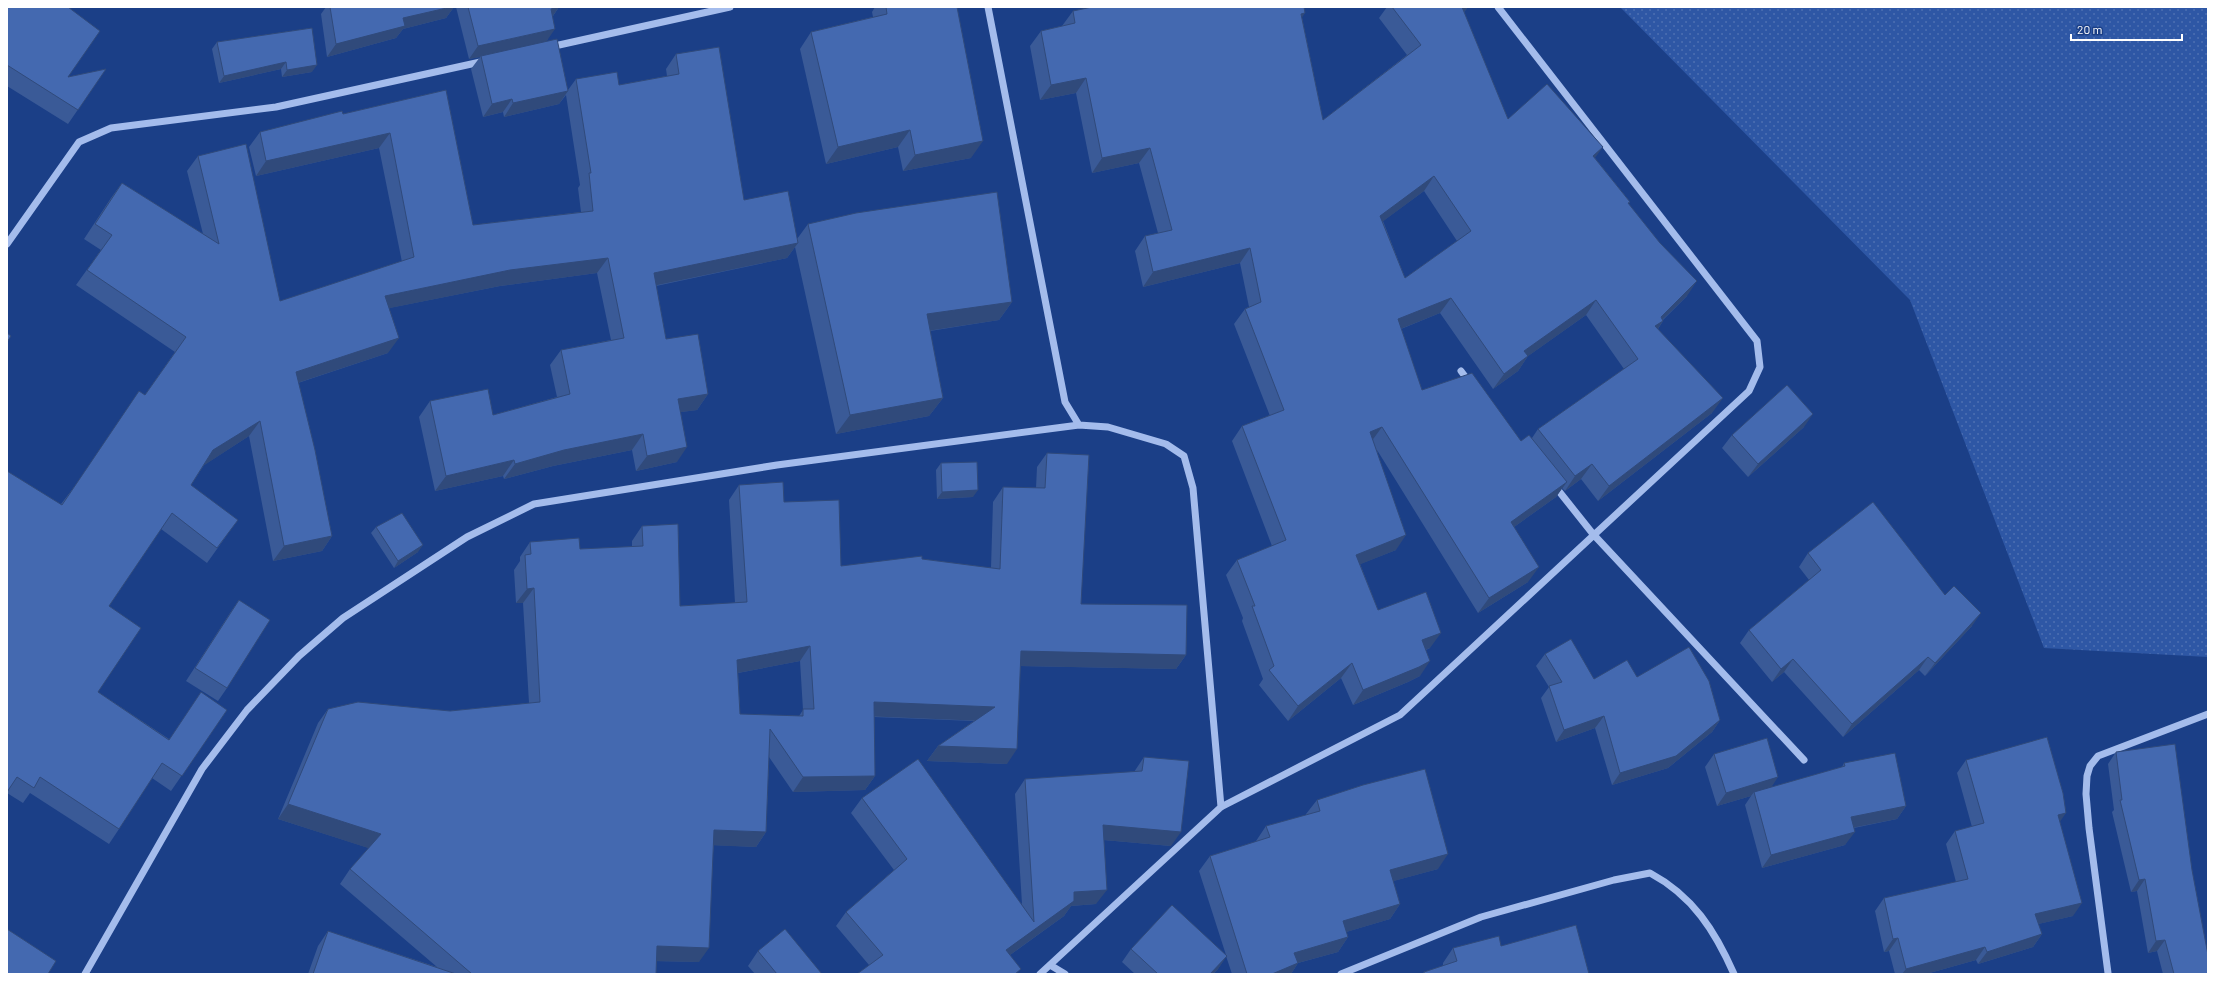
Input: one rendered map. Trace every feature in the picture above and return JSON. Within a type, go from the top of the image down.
[{"type":"street","points":[[542,48],[730,7]]},
{"type":"street","points":[[988,7],[1065,402],[1079,425]]},
{"type":"street","points":[[1040,974],[1221,807],[1400,715],[1593,534],[1749,391],[1760,367],[1757,341],[1498,7]]},
{"type":"street","points":[[7,244],[79,142],[111,128],[276,107],[495,58]]},
{"type":"street","points":[[1461,371],[1475,390]]},
{"type":"street","points":[[85,974],[202,769],[247,710],[299,656],[343,618],[467,537],[534,504],[777,465],[1079,425],[1108,427],[1166,444],[1184,456],[1193,488],[1221,807]]},
{"type":"street","points":[[1549,480],[1593,534],[1804,760]]},
{"type":"street","points":[[2109,974],[2088,828],[2086,794],[2087,776],[2090,766],[2098,756],[2208,714]]},
{"type":"street","points":[[1341,974],[1481,916],[1614,880],[1650,873],[1670,884],[1705,920],[1721,944],[1734,974]]},
{"type":"street","points":[[1050,965],[1065,974]]},
{"type":"shaded area","points":[[1620,7],[2208,7],[2208,657],[2044,648],[1910,300]]},
{"type":"building","points":[[7,7],[68,7],[100,31],[68,77],[106,69],[78,110],[7,65]]},
{"type":"building","points":[[330,7],[451,7],[403,18],[405,26],[336,44]]},
{"type":"building","points":[[468,7],[559,7],[551,9],[555,29],[478,46]]},
{"type":"building","points":[[886,7],[957,7],[983,141],[915,155],[910,130],[838,147],[811,32],[887,14]]},
{"type":"building","points":[[1092,7],[1304,7],[1305,13],[1301,14],[1323,120],[1421,45],[1392,7],[1462,7],[1508,119],[1547,84],[1603,147],[1593,156],[1630,202],[1628,203],[1660,243],[1697,281],[1661,317],[1663,321],[1655,326],[1723,398],[1609,486],[1592,464],[1575,476],[1538,429],[1638,359],[1596,300],[1524,351],[1528,356],[1504,374],[1451,298],[1398,319],[1422,390],[1472,373],[1521,441],[1529,435],[1567,482],[1511,522],[1539,567],[1489,598],[1382,427],[1370,432],[1406,535],[1356,555],[1378,610],[1426,592],[1441,633],[1422,640],[1430,661],[1419,667],[1363,690],[1352,663],[1298,706],[1269,670],[1274,666],[1252,606],[1255,606],[1237,560],[1286,540],[1242,426],[1284,410],[1245,309],[1261,302],[1250,248],[1153,272],[1145,236],[1172,230],[1150,148],[1102,158],[1086,78],[1051,85],[1041,31],[1075,23],[1073,11]],"holes":[[[1434,176],[1471,231],[1405,278],[1380,216]]]},
{"type":"building","points":[[312,28],[317,65],[287,70],[286,62],[224,76],[217,42]]},
{"type":"building","points":[[557,39],[568,91],[513,103],[512,99],[492,104],[481,56]]},
{"type":"building","points":[[719,47],[744,200],[788,191],[798,243],[654,273],[666,339],[698,334],[708,394],[678,399],[687,447],[647,456],[643,434],[564,450],[515,464],[514,460],[446,476],[430,401],[488,389],[493,415],[570,394],[561,350],[624,338],[608,258],[510,270],[385,296],[399,338],[296,372],[315,450],[332,536],[284,546],[260,421],[213,450],[191,485],[238,520],[217,548],[172,513],[109,606],[141,628],[98,692],[169,740],[201,692],[227,710],[182,776],[162,763],[119,829],[40,777],[34,788],[17,777],[7,792],[7,471],[62,505],[139,391],[145,395],[186,337],[87,270],[112,235],[95,224],[122,183],[219,244],[198,156],[246,144],[280,301],[414,257],[390,133],[266,161],[260,132],[342,111],[343,114],[446,90],[473,225],[593,211],[589,173],[591,173],[576,79],[617,72],[619,85],[679,74],[676,54]]},
{"type":"building","points":[[997,192],[1012,302],[927,314],[943,398],[850,415],[808,224],[856,213]]},
{"type":"building","points":[[7,333],[11,336],[7,342]]},
{"type":"building","points":[[1787,385],[1813,414],[1758,464],[1732,435]]},
{"type":"building","points":[[1047,453],[1089,455],[1081,604],[1187,605],[1186,655],[1021,651],[1017,749],[938,746],[995,707],[874,702],[875,776],[803,777],[770,729],[766,832],[714,830],[709,948],[657,946],[656,974],[472,974],[350,869],[381,834],[288,804],[328,709],[358,702],[450,711],[540,702],[534,588],[527,589],[525,555],[531,554],[530,542],[579,538],[580,549],[643,546],[642,526],[678,524],[680,606],[747,602],[739,485],[783,482],[784,502],[839,500],[841,566],[922,556],[922,559],[1000,569],[1003,487],[1045,488]],"holes":[[[810,646],[814,709],[803,709],[803,716],[740,714],[737,660]]]},
{"type":"building","points":[[977,462],[978,490],[942,492],[941,463]]},
{"type":"building","points":[[1873,502],[1945,595],[1954,586],[1981,613],[1935,663],[1928,657],[1852,724],[1793,659],[1781,669],[1749,630],[1821,570],[1808,553]]},
{"type":"building","points":[[402,513],[423,545],[398,561],[376,527]]},
{"type":"building","points":[[239,600],[270,620],[227,688],[195,668]]},
{"type":"building","points":[[1571,639],[1594,679],[1627,660],[1637,677],[1689,647],[1709,681],[1720,720],[1676,756],[1620,773],[1604,716],[1564,730],[1549,686],[1562,682],[1545,654]]},
{"type":"building","points":[[2047,737],[2063,793],[2066,813],[2058,815],[2082,903],[2035,914],[2042,934],[1987,952],[1985,947],[1906,969],[1898,938],[1893,939],[1884,898],[1968,879],[1955,831],[1984,823],[1966,760]]},
{"type":"building","points":[[1767,738],[1778,777],[1726,793],[1714,754]]},
{"type":"building","points":[[2175,744],[2192,870],[2208,955],[2208,974],[2174,974],[2165,940],[2156,941],[2145,879],[2139,880],[2120,800],[2122,800],[2116,752]]},
{"type":"building","points":[[1895,753],[1906,806],[1851,817],[1855,832],[1771,855],[1754,792],[1845,766],[1844,763]]},
{"type":"building","points":[[1144,757],[1189,761],[1181,832],[1103,825],[1107,890],[1074,892],[1074,901],[1006,950],[1021,969],[1015,974],[857,974],[883,955],[846,912],[907,859],[862,798],[918,759],[1034,922],[1025,779],[1142,771]]},
{"type":"building","points":[[1425,769],[1448,854],[1390,870],[1400,904],[1343,921],[1348,937],[1294,953],[1298,963],[1272,974],[1247,974],[1210,856],[1270,837],[1266,826],[1320,811],[1317,800],[1363,785]]},
{"type":"building","points":[[1172,905],[1227,956],[1210,974],[1158,974],[1131,949]]},
{"type":"building","points":[[1576,925],[1589,974],[1424,974],[1424,972],[1457,961],[1453,948],[1499,936],[1501,946]]},
{"type":"building","points":[[7,929],[56,961],[48,974],[7,974]]},
{"type":"building","points":[[785,929],[822,974],[777,974],[758,951]]},
{"type":"building","points":[[328,931],[456,974],[313,974]]}]
